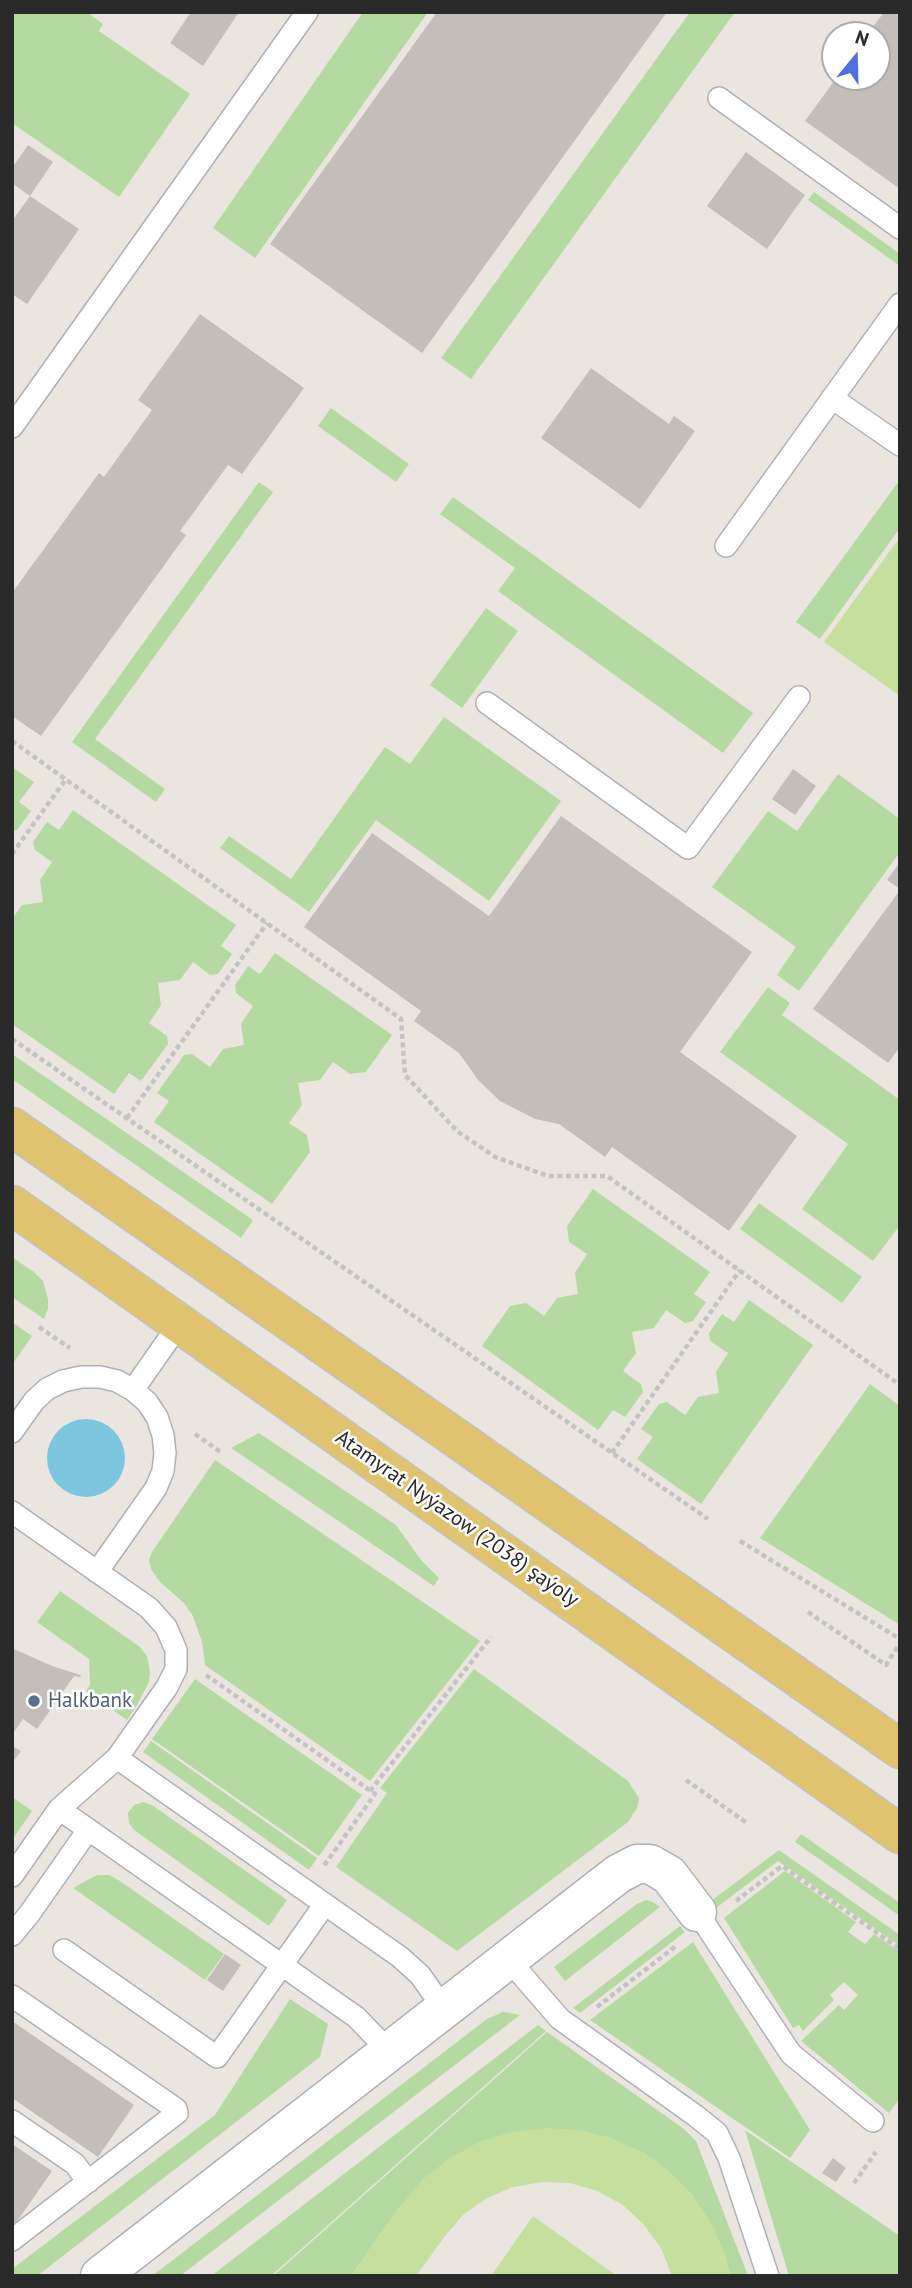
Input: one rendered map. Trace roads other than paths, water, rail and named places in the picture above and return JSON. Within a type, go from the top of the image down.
[{"type":"main road","points":[[12,1127],[900,1749]]},
{"type":"main road","name":"Atamyrat Nyýazow (2038) şaýoly","points":[[12,1206],[900,1834]]},
{"type":"street","points":[[100,2276],[618,1874],[637,1864],[650,1864],[714,1909]]},
{"type":"lane","points":[[12,427],[307,12]]},
{"type":"lane","points":[[719,98],[900,228]]},
{"type":"lane","points":[[726,546],[900,304]]},
{"type":"lane","points":[[832,398],[900,445]]},
{"type":"lane","points":[[487,703],[688,848],[799,697]]},
{"type":"lane","points":[[133,1390],[180,1323]]},
{"type":"lane","points":[[12,1432],[34,1401],[47,1389],[63,1381],[81,1377],[117,1381],[147,1402],[157,1417],[166,1453],[163,1471],[156,1488],[97,1572]]},
{"type":"lane","points":[[12,1512],[149,1608],[166,1628],[176,1650],[176,1669],[167,1687],[117,1758],[60,1809],[12,1876]]},
{"type":"lane","points":[[117,1758],[400,1957],[420,1975],[444,2009]]},
{"type":"lane","points":[[60,1809],[356,2017],[389,2051]]},
{"type":"lane","points":[[12,1935],[88,1829]]},
{"type":"lane","points":[[64,1950],[217,2057],[325,1904]]},
{"type":"lane","points":[[714,1909],[791,2054],[873,2120]]},
{"type":"lane","points":[[508,1959],[568,2026],[717,2133],[729,2158],[768,2276]]},
{"type":"lane","points":[[12,1996],[176,2109],[177,2113],[175,2118],[12,2240]]},
{"type":"lane","points":[[12,2121],[75,2164],[88,2182]]},
{"type":"water","points":[[86,1419],[101,1422],[114,1430],[122,1443],[125,1458],[122,1473],[114,1486],[101,1494],[86,1497],[71,1494],[58,1486],[50,1473],[47,1458],[50,1443],[58,1430],[71,1422]]},
{"type":"place","name":"Halkbank","points":[[34,1701]]}]
